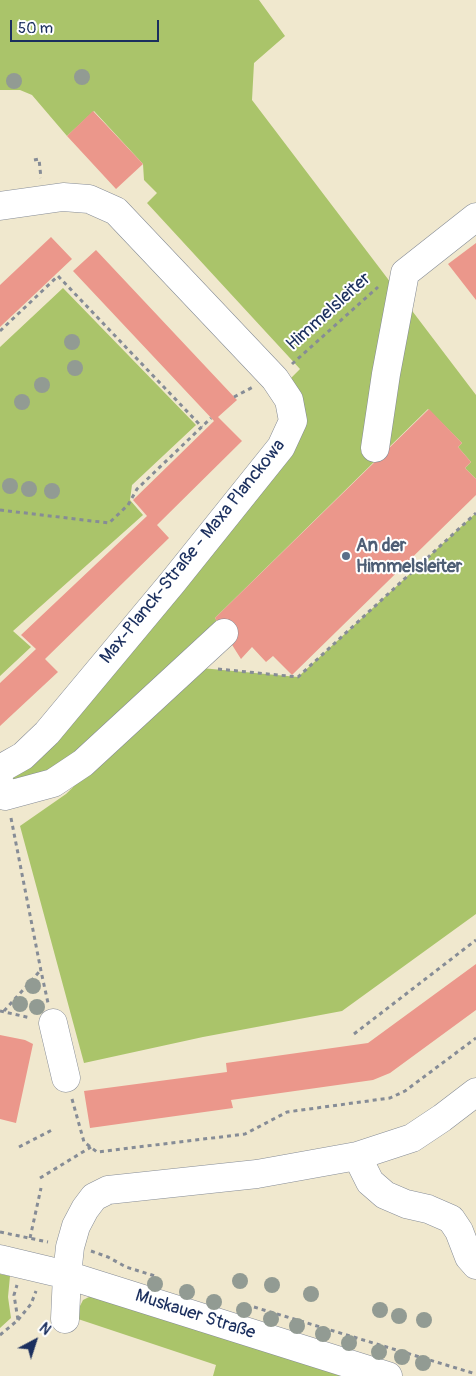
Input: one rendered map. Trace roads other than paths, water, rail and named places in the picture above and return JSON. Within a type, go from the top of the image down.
[{"type":"street","name":"Max-Planck-Straße - Maxa Planckowa","points":[[0,206],[64,197],[89,199],[116,211],[276,379],[289,400],[293,421],[281,447],[172,583],[47,733],[23,756],[0,769]]},
{"type":"street","points":[[375,448],[386,374],[405,273],[476,217]]},
{"type":"street","points":[[0,784],[5,796],[53,783],[83,762],[224,633]]},
{"type":"street","points":[[54,1023],[66,1078]]},
{"type":"street","points":[[65,1319],[70,1247],[76,1226],[94,1196],[108,1190],[257,1174],[357,1156],[412,1138],[476,1092]]},
{"type":"street","points":[[357,1156],[370,1182],[385,1195],[406,1204],[428,1209],[451,1219],[459,1231],[469,1257],[476,1265]]},
{"type":"street","name":"Muskauer Straße","points":[[0,1259],[67,1275],[388,1376]]},
{"type":"place","name":"An der Himmelsleiter","points":[[346,556]]}]
